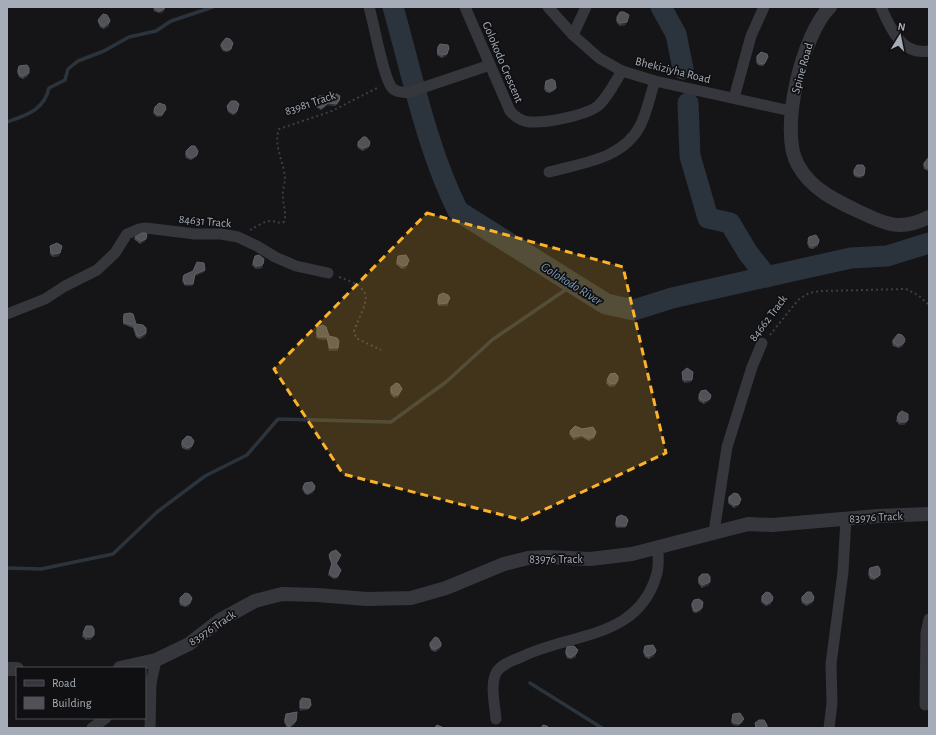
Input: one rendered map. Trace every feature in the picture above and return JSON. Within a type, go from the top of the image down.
[{"type":"street","points":[[369,7],[389,81],[394,89],[402,92],[410,92],[490,65]]},
{"type":"street","name":"Golokodo Crescent","points":[[466,7],[510,112],[517,118],[532,122],[584,114],[599,105],[622,71]]},
{"type":"street","name":"Bhekiziyha Road","points":[[548,7],[573,35],[599,58],[622,71],[655,81],[791,111]]},
{"type":"street","points":[[573,35],[586,7]]},
{"type":"street","points":[[734,98],[751,36],[764,7]]},
{"type":"street","name":"Spine Road","points":[[791,111],[805,53],[812,34],[830,7]]},
{"type":"street","points":[[881,7],[892,30],[903,45],[908,49],[926,52]]},
{"type":"street","points":[[549,172],[610,155],[629,142],[641,125],[655,81]]},
{"type":"street","points":[[791,111],[791,146],[796,163],[804,175],[822,192],[840,203],[885,224],[898,226],[910,225],[929,217]]},
{"type":"street","name":"84631 Track","points":[[7,314],[45,299],[64,286],[97,270],[115,253],[127,234],[139,229],[195,234],[221,234],[238,238],[257,246],[275,258],[296,266],[328,273]]},
{"type":"street","name":"84662 Track","points":[[714,532],[728,447],[752,367],[762,344]]},
{"type":"street","name":"83976 Track","points":[[124,667],[156,660],[189,644],[220,620],[255,601],[282,594],[374,599],[411,598],[446,588],[504,564],[528,558],[548,557],[596,559],[658,549],[714,532],[748,524],[772,525],[846,518],[929,514]]},
{"type":"street","points":[[829,728],[832,703],[831,664],[843,572],[846,518]]},
{"type":"street","points":[[496,718],[493,688],[495,675],[500,668],[529,652],[598,632],[618,625],[628,618],[642,603],[652,587],[657,572],[658,549]]},
{"type":"street","points":[[925,705],[926,633],[929,619]]},
{"type":"street","points":[[150,728],[148,686],[156,660]]},
{"type":"street","points":[[92,728],[105,719]]},
{"type":"path","name":"83981 Track","points":[[238,238],[266,222],[284,222],[286,215],[283,197],[285,178],[278,148],[277,134],[279,129],[332,111],[389,81]]},
{"type":"path","points":[[328,273],[347,279],[362,287],[366,292],[366,299],[354,331],[356,338],[381,350]]},
{"type":"path","name":"84662 Track","points":[[762,344],[782,322],[798,300],[809,293],[828,291],[906,289],[918,295],[929,305]]},
{"type":"highlighted area","points":[[427,213],[623,267],[666,453],[522,520],[343,474],[274,369]]},
{"type":"building","points":[[155,7],[165,7],[160,11]]},
{"type":"building","points":[[620,12],[624,12],[629,15],[627,22],[621,23],[618,21],[617,17]]},
{"type":"building","points":[[103,14],[107,15],[110,20],[105,26],[101,25],[98,20]]},
{"type":"building","points":[[226,38],[230,39],[233,43],[231,49],[228,50],[224,49],[221,44]]},
{"type":"building","points":[[440,44],[448,45],[449,48],[447,54],[443,55],[438,53],[438,47]]},
{"type":"building","points":[[761,52],[767,54],[768,57],[764,64],[759,63],[757,59],[757,56]]},
{"type":"building","points":[[27,65],[29,68],[29,73],[24,76],[20,75],[18,70],[19,66]]},
{"type":"building","points":[[552,79],[555,81],[556,88],[551,91],[545,86],[546,81]]},
{"type":"building","points":[[333,92],[340,96],[339,101],[336,104],[328,103],[322,108],[317,105],[316,101],[319,96],[327,96]]},
{"type":"building","points":[[231,101],[236,101],[239,104],[237,111],[234,113],[229,110],[227,106]]},
{"type":"building","points":[[159,103],[165,105],[166,109],[162,115],[158,115],[154,111],[155,107]]},
{"type":"building","points":[[363,137],[366,137],[370,142],[369,146],[364,148],[359,146],[358,142]]},
{"type":"building","points":[[191,146],[195,146],[198,151],[197,155],[192,158],[187,155],[186,151]]},
{"type":"building","points":[[929,157],[929,169],[924,163]]},
{"type":"building","points":[[857,165],[863,165],[865,168],[864,175],[860,176],[855,174],[854,170]]},
{"type":"building","points":[[142,233],[146,233],[146,239],[141,241],[135,237]]},
{"type":"building","points":[[816,235],[819,240],[818,244],[814,246],[810,245],[808,240],[809,237]]},
{"type":"building","points":[[57,243],[62,246],[60,253],[54,254],[51,252],[50,246]]},
{"type":"building","points":[[259,255],[264,259],[263,264],[257,266],[253,263],[255,256]]},
{"type":"building","points":[[406,255],[409,260],[407,265],[403,266],[397,262],[398,256]]},
{"type":"building","points":[[197,262],[204,263],[205,270],[195,274],[193,284],[185,284],[183,278],[184,275],[193,271]]},
{"type":"building","points":[[443,293],[448,295],[450,298],[447,303],[440,304],[438,300],[439,295]]},
{"type":"building","points":[[124,314],[133,314],[136,324],[143,325],[146,328],[146,333],[141,336],[137,335],[134,325],[124,322]]},
{"type":"building","points":[[323,325],[326,327],[329,336],[337,338],[339,341],[338,348],[330,348],[327,337],[320,337],[317,334],[317,327]]},
{"type":"building","points":[[898,334],[902,335],[905,339],[904,343],[899,346],[894,343],[893,340]]},
{"type":"building","points":[[687,368],[693,372],[692,380],[686,380],[683,378],[682,372]]},
{"type":"building","points":[[615,373],[618,376],[618,380],[615,384],[611,384],[607,380],[610,374]]},
{"type":"building","points":[[396,383],[399,384],[402,389],[398,395],[395,395],[391,391],[391,387]]},
{"type":"building","points":[[706,390],[711,395],[710,399],[705,401],[700,399],[699,395],[701,391]]},
{"type":"building","points":[[902,411],[908,414],[908,420],[905,422],[901,422],[897,418],[899,413]]},
{"type":"building","points":[[575,426],[582,429],[593,427],[596,432],[594,437],[590,438],[582,435],[574,437],[570,431]]},
{"type":"building","points":[[187,436],[191,437],[194,441],[192,446],[188,448],[183,445],[182,441]]},
{"type":"building","points":[[312,482],[315,486],[314,490],[309,493],[306,492],[303,487],[305,483]]},
{"type":"building","points":[[734,493],[738,494],[741,499],[739,504],[735,505],[729,501],[729,497]]},
{"type":"building","points":[[621,515],[626,517],[628,520],[626,526],[618,526],[616,522],[617,517]]},
{"type":"building","points":[[336,550],[341,555],[336,563],[341,570],[338,576],[335,577],[329,573],[332,563],[329,555],[331,552]]},
{"type":"building","points":[[878,566],[880,569],[880,575],[875,578],[871,576],[869,571],[870,568]]},
{"type":"building","points":[[702,574],[708,574],[710,577],[710,582],[703,585],[699,581],[699,577]]},
{"type":"building","points":[[766,592],[770,593],[773,597],[772,601],[767,604],[762,600],[762,596]]},
{"type":"building","points":[[807,592],[811,592],[814,597],[813,601],[808,603],[803,601],[802,597]]},
{"type":"building","points":[[185,593],[189,594],[192,598],[190,603],[186,605],[181,602],[180,598]]},
{"type":"building","points":[[699,599],[703,602],[702,608],[697,611],[694,610],[692,603],[694,600]]},
{"type":"building","points":[[86,626],[92,626],[94,629],[94,635],[91,637],[87,637],[83,633]]},
{"type":"building","points":[[435,637],[438,638],[441,643],[441,646],[436,649],[432,648],[430,643]]},
{"type":"building","points":[[653,645],[656,650],[655,653],[650,656],[646,655],[644,650],[645,646]]},
{"type":"building","points":[[574,646],[578,650],[576,654],[572,657],[568,656],[566,651],[567,647]]},
{"type":"building","points":[[302,698],[310,699],[311,705],[309,708],[300,708],[300,701]]},
{"type":"building","points":[[297,712],[296,721],[289,727],[285,720],[286,714]]},
{"type":"building","points":[[740,713],[744,719],[739,724],[734,723],[732,720],[733,714]]},
{"type":"building","points":[[759,720],[764,720],[767,728],[756,728],[755,723]]},
{"type":"building","points":[[437,725],[442,727],[443,728],[434,728]]},
{"type":"building","points":[[543,725],[547,726],[549,728],[541,728]]},
{"type":"waterway","points":[[7,122],[28,114],[39,107],[47,95],[49,88],[65,80],[68,69],[78,61],[104,51],[129,37],[156,31],[171,21],[213,7]]},
{"type":"waterway","name":"Golokodo River","points":[[393,7],[429,137],[437,162],[458,211],[606,304],[634,310],[672,298],[851,258],[887,256],[929,243]]},
{"type":"waterway","points":[[661,7],[676,34],[683,69]]},
{"type":"waterway","points":[[688,103],[690,156],[708,218],[730,223],[748,253],[767,277]]},
{"type":"waterway","points":[[7,568],[41,569],[113,554],[157,512],[205,476],[247,455],[278,419],[391,422],[446,382],[492,340],[574,284]]},
{"type":"waterway","points":[[530,683],[602,728]]}]
